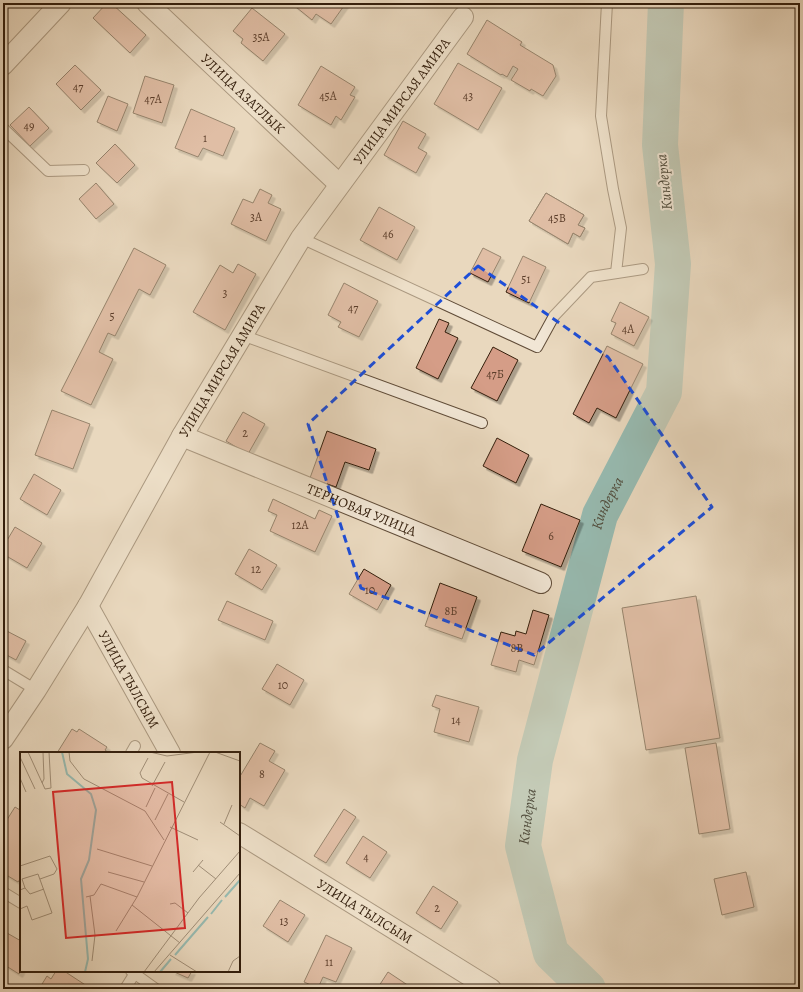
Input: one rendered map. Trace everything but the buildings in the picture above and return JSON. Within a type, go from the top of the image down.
[{"type":"street","points":[[3,65],[61,3]]},
{"type":"street","name":"УЛИЦА АЗАТЛЫК","points":[[147,3],[339,184]]},
{"type":"street","name":"УЛИЦА МИРСАЯ АМИРА","points":[[3,739],[36,690],[88,606],[182,436],[301,238],[339,184],[463,17]]},
{"type":"street","name":"ТЕРНОВАЯ УЛИЦА","points":[[182,436],[541,583]]},
{"type":"street","name":"УЛИЦА ТЫЛСЫМ","points":[[88,606],[169,752]]},
{"type":"street","name":"УЛИЦА ТЫЛСЫМ","points":[[240,834],[491,989]]},
{"type":"lane","points":[[606,3],[601,116],[613,189],[622,228],[616,273]]},
{"type":"lane","points":[[3,128],[48,171],[84,170]]},
{"type":"lane","points":[[301,238],[537,347],[554,316],[591,277],[644,269]]},
{"type":"lane","points":[[242,335],[482,423]]},
{"type":"lane","points":[[3,670],[36,690]]},
{"type":"lane","points":[[3,892],[20,902]]},
{"type":"lane","points":[[125,989],[133,972],[156,989]]},
{"type":"highlighted area","points":[[478,266],[608,357],[712,507],[534,655],[361,588],[308,424]]},
{"type":"waterway","name":"Киндерка","points":[[588,989],[551,953],[523,846],[535,760],[600,515],[664,392],[673,264],[660,145],[666,3]]}]
